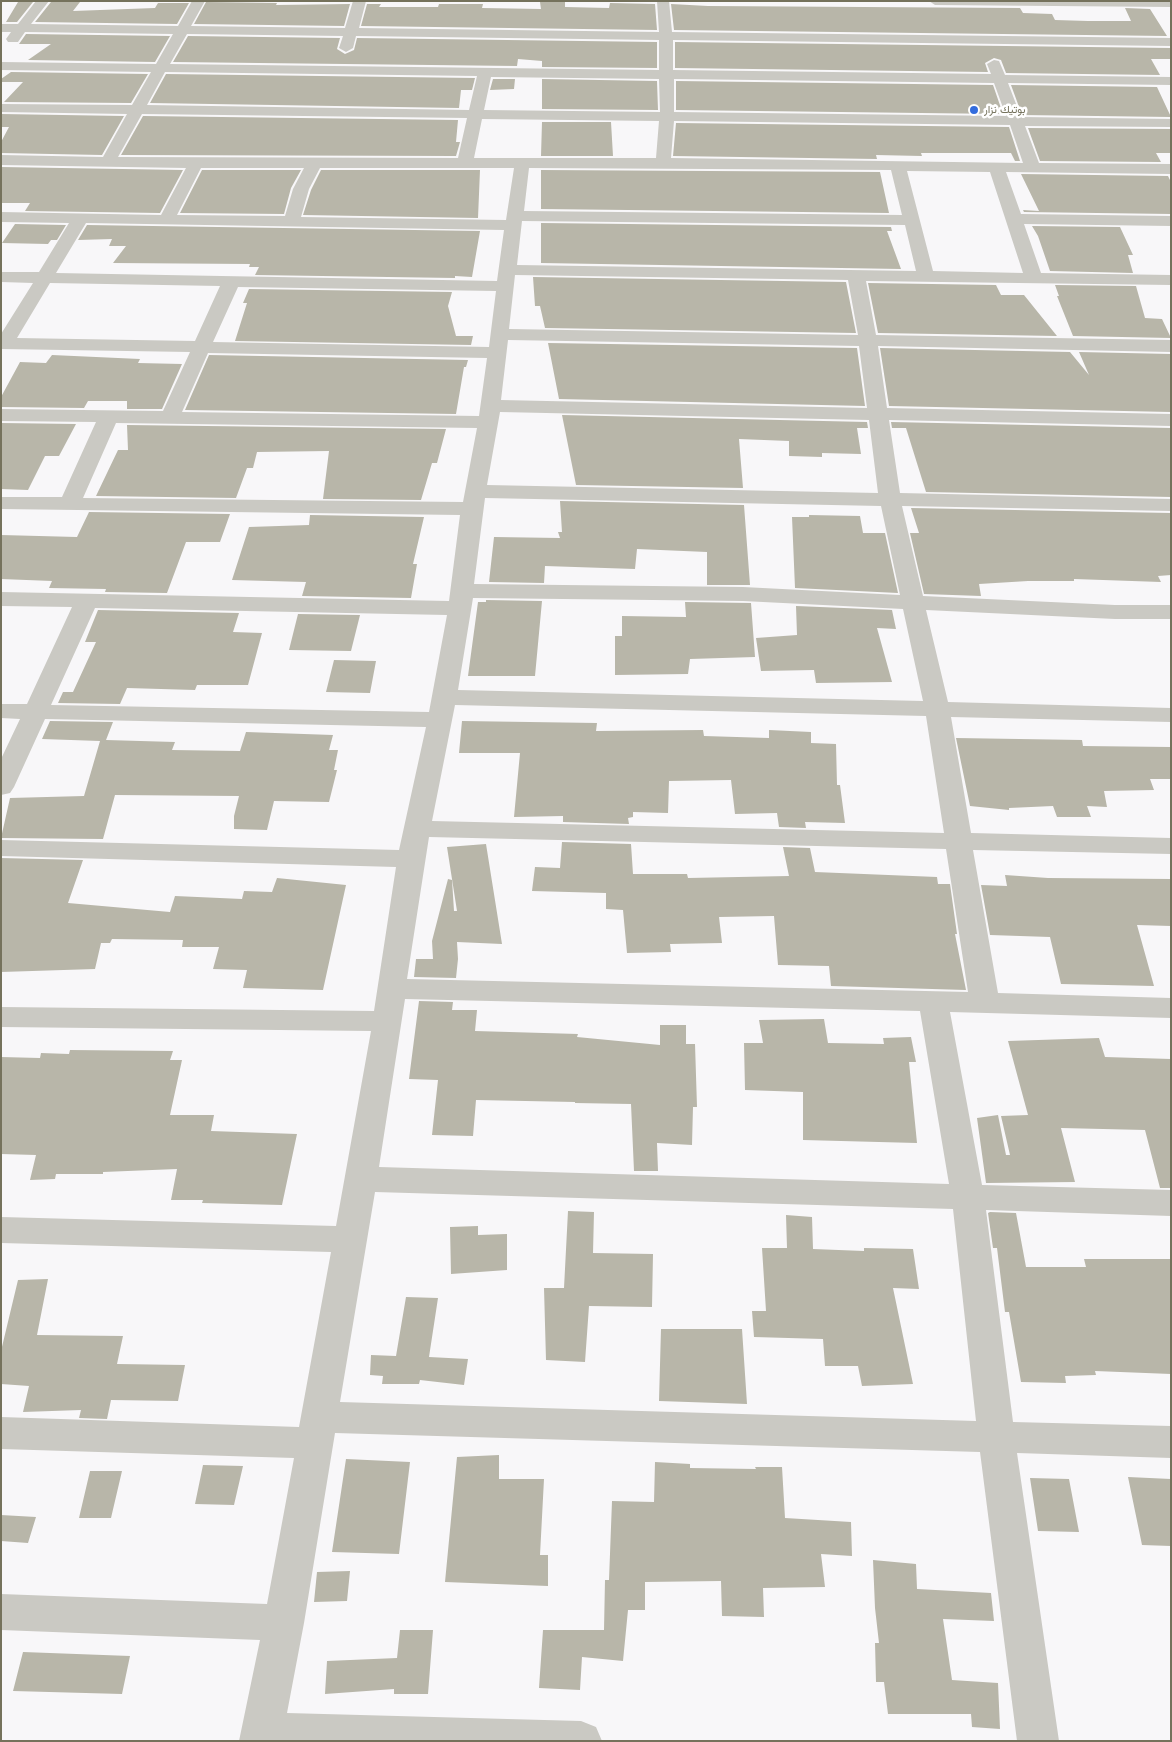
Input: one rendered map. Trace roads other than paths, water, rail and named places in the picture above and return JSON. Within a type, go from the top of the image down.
[{"type":"street","points":[[6,48],[43,1]]},
{"type":"street","points":[[108,162],[199,1]]},
{"type":"street","points":[[338,70],[360,1]]},
{"type":"street","points":[[663,1],[666,36],[667,116],[663,163]]},
{"type":"street","points":[[935,1],[1171,3]]},
{"type":"street","points":[[969,1],[986,40],[1033,168]]},
{"type":"street","points":[[1,28],[1171,42]]},
{"type":"street","points":[[1,66],[1171,81]]},
{"type":"street","points":[[465,162],[474,113],[485,72]]},
{"type":"street","points":[[1,108],[1171,123]]},
{"type":"street","points":[[1,160],[314,163],[663,163],[1171,169]]},
{"type":"street","points":[[168,219],[196,162]]},
{"type":"street","points":[[292,221],[301,189],[314,163]]},
{"type":"street","points":[[522,163],[490,414],[473,500],[460,600],[442,708],[411,859],[391,988],[388,1021],[284,1623],[261,1736],[581,1741]]},
{"type":"street","points":[[898,166],[926,276]]},
{"type":"street","points":[[997,168],[1034,278]]},
{"type":"street","points":[[1,217],[292,221],[912,220]]},
{"type":"street","points":[[80,219],[3,343],[200,349],[868,340],[1171,346]]},
{"type":"street","points":[[1015,219],[1171,221]]},
{"type":"street","points":[[1,277],[231,282],[856,275],[1171,280]]},
{"type":"street","points":[[856,275],[868,340],[890,500],[937,710],[957,841],[985,1002]]},
{"type":"street","points":[[170,417],[231,282]]},
{"type":"street","points":[[1,415],[170,417],[490,414],[878,415],[1171,420]]},
{"type":"street","points":[[69,504],[108,417]]},
{"type":"street","points":[[1,503],[890,500],[1171,505]]},
{"type":"street","points":[[1,599],[460,600],[743,594],[1115,612],[1171,612]]},
{"type":"street","points":[[1,788],[34,711],[87,600]]},
{"type":"street","points":[[1,711],[442,708],[937,710],[1171,715]]},
{"type":"street","points":[[418,829],[1171,846]]},
{"type":"street","points":[[1,848],[411,859]]},
{"type":"street","points":[[391,988],[1171,1008]]},
{"type":"street","points":[[933,1001],[968,1196],[996,1436],[1038,1741]]},
{"type":"street","points":[[1,1017],[388,1021]]},
{"type":"street","points":[[360,1179],[1171,1203]]},
{"type":"street","points":[[1,1230],[349,1239]]},
{"type":"street","points":[[1,1433],[317,1430],[996,1436],[1171,1442]]},
{"type":"street","points":[[1,1612],[284,1623]]},
{"type":"place","name":"بوتيك نزار","points":[[974,110]]}]
